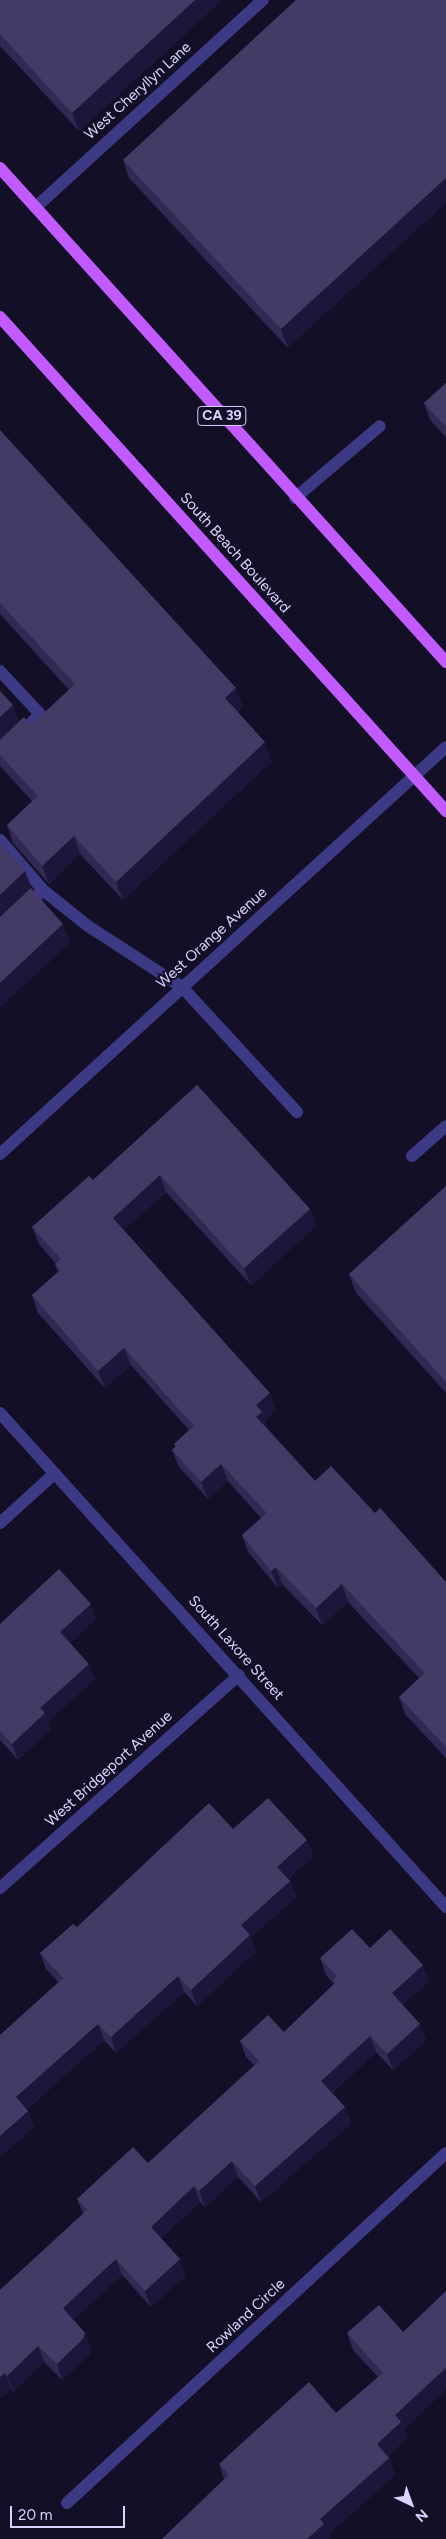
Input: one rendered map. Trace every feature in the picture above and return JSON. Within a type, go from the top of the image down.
[{"type":"main road","name":"CA 39","points":[[0,168],[295,498],[446,662]]},
{"type":"main road","name":"South Beach Boulevard","points":[[0,317],[446,811]]},
{"type":"street","name":"West Cheryllyn Lane","points":[[36,207],[263,0]]},
{"type":"street","points":[[295,498],[380,426]]},
{"type":"street","points":[[0,671],[40,714],[0,754]]},
{"type":"street","name":"West Orange Avenue","points":[[0,1154],[446,747]]},
{"type":"street","points":[[0,840],[43,890],[88,926],[182,987],[297,1112]]},
{"type":"street","points":[[14,918],[43,890]]},
{"type":"street","points":[[412,1156],[446,1126]]},
{"type":"street","name":"South Laxore Street","points":[[0,1413],[239,1675],[446,1907]]},
{"type":"street","points":[[0,1523],[55,1473]]},
{"type":"street","name":"West Bridgeport Avenue","points":[[0,1888],[239,1675]]},
{"type":"street","name":"Rowland Circle","points":[[67,2504],[446,2153]]},
{"type":"building","points":[[0,0],[195,0],[72,113],[0,34]]},
{"type":"building","points":[[296,0],[446,0],[446,178],[281,329],[123,160]]},
{"type":"building","points":[[446,383],[446,427],[424,403]]},
{"type":"building","points":[[0,430],[236,688],[225,698],[265,742],[116,882],[74,836],[42,866],[7,825],[38,796],[0,755],[0,740],[24,717],[31,725],[75,684],[0,603]]},
{"type":"building","points":[[0,691],[13,705],[0,717]]},
{"type":"building","points":[[0,842],[25,871],[0,895]]},
{"type":"building","points":[[31,888],[63,924],[0,983],[0,917]]},
{"type":"building","points":[[197,1085],[310,1209],[244,1268],[160,1175],[113,1218],[270,1393],[256,1405],[262,1412],[256,1417],[315,1481],[331,1466],[375,1513],[380,1508],[446,1582],[446,1747],[399,1697],[425,1673],[342,1584],[316,1608],[276,1567],[271,1571],[242,1535],[267,1513],[221,1464],[201,1482],[172,1450],[176,1446],[174,1444],[194,1426],[124,1348],[98,1371],[32,1295],[60,1270],[55,1264],[61,1259],[32,1227],[89,1176],[93,1180]]},
{"type":"building","points":[[446,1186],[446,1382],[349,1274]]},
{"type":"building","points":[[59,1569],[91,1604],[60,1632],[89,1664],[40,1708],[45,1713],[12,1744],[0,1731],[0,1624]]},
{"type":"building","points":[[268,1798],[307,1840],[277,1867],[290,1881],[241,1925],[250,1935],[191,1990],[178,1976],[111,2037],[98,2024],[16,2097],[28,2111],[0,2136],[0,2035],[63,1978],[40,1953],[73,1924],[77,1927],[209,1803],[233,1829]]},
{"type":"building","points":[[352,1929],[370,1948],[390,1929],[423,1965],[392,1993],[420,2024],[387,2054],[370,2036],[321,2081],[345,2107],[255,2186],[232,2161],[199,2191],[194,2186],[151,2227],[180,2259],[145,2291],[116,2259],[63,2308],[85,2333],[83,2339],[57,2364],[38,2346],[7,2376],[5,2373],[0,2377],[0,2290],[87,2210],[77,2199],[133,2147],[148,2163],[259,2061],[240,2041],[268,2015],[284,2032],[335,1983],[333,1980],[337,1976],[320,1958]]},
{"type":"building","points":[[446,2291],[446,2368],[395,2415],[401,2422],[377,2444],[389,2458],[320,2519],[324,2524],[307,2539],[162,2539],[229,2475],[219,2464],[309,2382],[336,2413],[383,2373],[347,2333],[379,2305],[403,2332]]}]
